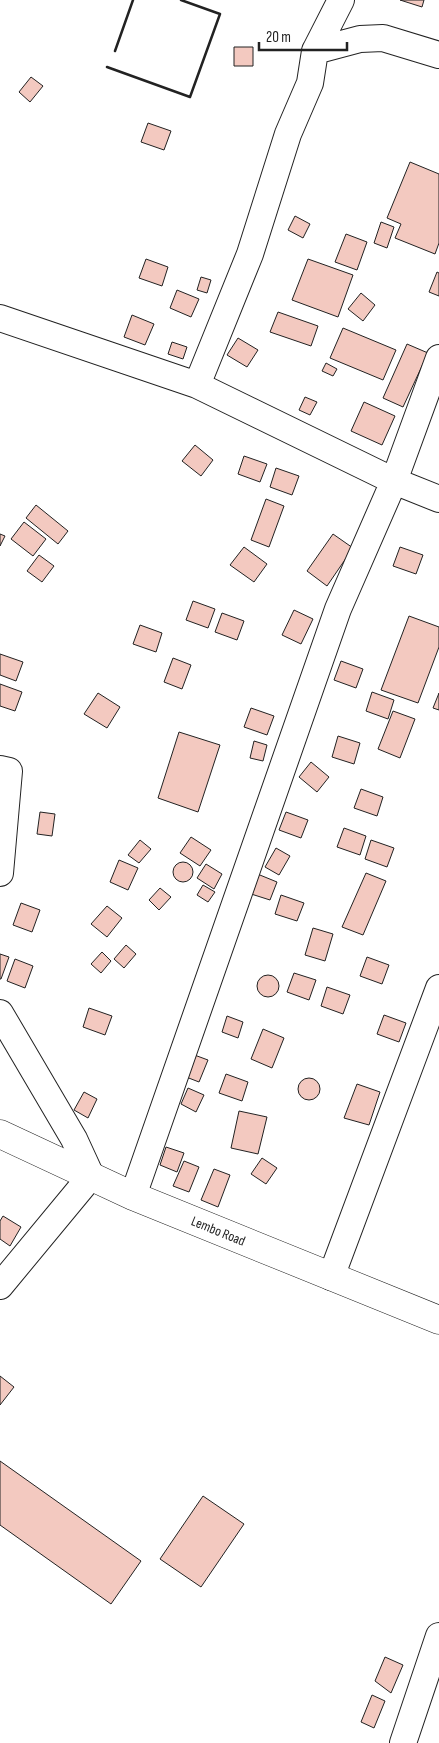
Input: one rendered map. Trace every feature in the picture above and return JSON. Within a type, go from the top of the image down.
[{"type":"street","points":[[197,385],[250,254],[288,134],[310,84],[315,51],[341,0]]},
{"type":"street","points":[[315,51],[360,38],[383,38],[439,56]]},
{"type":"street","points":[[0,318],[197,385],[394,480],[439,499]]},
{"type":"street","points":[[133,1196],[338,609],[394,480],[439,358]]},
{"type":"street","points":[[0,769],[9,771],[0,873]]},
{"type":"street","points":[[331,1277],[439,988]]},
{"type":"street","points":[[0,1013],[74,1139],[91,1176],[0,1286]]},
{"type":"street","name":"Lembo Road","points":[[0,1134],[133,1196],[439,1320]]},
{"type":"street","points":[[403,1743],[439,1636]]},
{"type":"building","points":[[400,0],[424,0],[422,7]]},
{"type":"building","points":[[234,47],[253,47],[253,66],[234,66]]},
{"type":"building","points":[[31,77],[43,86],[30,102],[19,92]]},
{"type":"building","points":[[148,123],[171,131],[164,150],[141,142]]},
{"type":"building","points":[[410,162],[439,174],[439,243],[435,254],[395,238],[401,224],[387,218]]},
{"type":"building","points":[[295,216],[310,224],[303,238],[288,230]]},
{"type":"building","points":[[381,222],[394,227],[387,248],[374,243]]},
{"type":"building","points":[[346,234],[367,242],[357,270],[335,262]]},
{"type":"building","points":[[146,259],[168,267],[162,286],[139,278]]},
{"type":"building","points":[[308,259],[353,275],[338,317],[292,300]]},
{"type":"building","points":[[437,272],[439,273],[439,296],[429,292]]},
{"type":"building","points":[[201,277],[211,280],[207,293],[197,290]]},
{"type":"building","points":[[177,290],[199,299],[191,317],[170,308]]},
{"type":"building","points":[[361,293],[375,305],[363,321],[348,309]]},
{"type":"building","points":[[278,312],[318,326],[311,346],[270,332]]},
{"type":"building","points":[[132,315],[154,324],[145,345],[124,337]]},
{"type":"building","points":[[343,328],[396,350],[383,380],[330,358]]},
{"type":"building","points":[[238,338],[258,350],[247,367],[227,355]]},
{"type":"building","points":[[172,342],[187,347],[183,359],[168,354]]},
{"type":"building","points":[[407,344],[428,353],[403,407],[383,398]]},
{"type":"building","points":[[326,363],[337,369],[333,376],[322,371]]},
{"type":"building","points":[[305,397],[317,402],[310,415],[299,410]]},
{"type":"building","points":[[364,402],[395,416],[382,445],[351,431]]},
{"type":"building","points":[[195,445],[213,460],[201,476],[182,461]]},
{"type":"building","points":[[244,456],[267,464],[260,482],[238,474]]},
{"type":"building","points":[[276,468],[299,476],[292,495],[270,487]]},
{"type":"building","points":[[266,499],[284,506],[269,547],[251,540]]},
{"type":"building","points":[[36,505],[68,531],[58,544],[26,518]]},
{"type":"building","points":[[24,522],[46,539],[33,556],[11,539]]},
{"type":"building","points":[[0,534],[5,536],[0,546]]},
{"type":"building","points":[[333,534],[353,548],[327,586],[307,571]]},
{"type":"building","points":[[244,547],[267,564],[254,582],[230,565]]},
{"type":"building","points":[[400,547],[423,555],[416,574],[393,566]]},
{"type":"building","points":[[39,555],[54,566],[42,582],[27,571]]},
{"type":"building","points":[[193,601],[215,609],[208,628],[186,620]]},
{"type":"building","points":[[294,610],[313,619],[301,644],[282,635]]},
{"type":"building","points":[[222,613],[244,621],[237,640],[215,632]]},
{"type":"building","points":[[409,616],[439,627],[439,647],[418,703],[381,690]]},
{"type":"building","points":[[140,625],[162,633],[156,652],[133,644]]},
{"type":"building","points":[[0,654],[23,662],[16,681],[0,675]]},
{"type":"building","points":[[173,658],[191,665],[182,689],[164,682]]},
{"type":"building","points":[[341,661],[363,669],[356,688],[334,680]]},
{"type":"building","points":[[0,684],[22,692],[15,711],[0,706]]},
{"type":"building","points":[[372,692],[394,700],[388,719],[366,711]]},
{"type":"building","points":[[98,693],[120,707],[107,728],[84,714]]},
{"type":"building","points":[[439,693],[439,710],[433,708]]},
{"type":"building","points":[[251,708],[274,716],[267,735],[244,727]]},
{"type":"building","points":[[393,711],[415,719],[400,758],[378,749]]},
{"type":"building","points":[[179,732],[220,745],[198,812],[158,798]]},
{"type":"building","points":[[338,736],[360,743],[354,764],[332,757]]},
{"type":"building","points":[[254,741],[267,745],[263,761],[250,758]]},
{"type":"building","points":[[311,762],[329,777],[317,792],[299,777]]},
{"type":"building","points":[[361,789],[383,797],[377,816],[354,808]]},
{"type":"building","points":[[40,812],[55,814],[52,836],[37,834]]},
{"type":"building","points":[[286,812],[308,820],[301,838],[279,830]]},
{"type":"building","points":[[344,828],[366,836],[360,855],[337,847]]},
{"type":"building","points":[[191,837],[211,850],[200,866],[180,853]]},
{"type":"building","points":[[140,840],[151,849],[139,863],[128,855]]},
{"type":"building","points":[[371,840],[394,848],[387,867],[365,859]]},
{"type":"building","points":[[276,848],[290,856],[279,875],[265,867]]},
{"type":"building","points":[[119,860],[138,868],[128,890],[110,882]]},
{"type":"building","points":[[183,862],[190,865],[193,872],[190,879],[183,882],[176,879],[173,872],[176,865]]},
{"type":"building","points":[[206,864],[222,874],[214,889],[197,878]]},
{"type":"building","points":[[255,873],[277,882],[270,900],[248,893]]},
{"type":"building","points":[[366,873],[386,881],[363,935],[342,927]]},
{"type":"building","points":[[203,885],[215,892],[208,902],[197,895]]},
{"type":"building","points":[[160,888],[171,897],[159,910],[149,900]]},
{"type":"building","points":[[281,895],[304,903],[297,921],[275,914]]},
{"type":"building","points":[[21,903],[40,910],[32,932],[13,925]]},
{"type":"building","points":[[107,906],[122,918],[107,937],[91,924]]},
{"type":"building","points":[[313,928],[333,934],[325,961],[305,955]]},
{"type":"building","points":[[126,945],[136,954],[124,968],[114,959]]},
{"type":"building","points":[[102,952],[111,961],[101,973],[91,964]]},
{"type":"building","points":[[0,954],[9,957],[1,979],[0,979]]},
{"type":"building","points":[[367,957],[389,965],[382,984],[360,976]]},
{"type":"building","points":[[15,959],[33,966],[25,988],[7,981]]},
{"type":"building","points":[[294,973],[316,980],[309,1000],[287,992]]},
{"type":"building","points":[[268,975],[276,978],[279,986],[276,994],[268,997],[260,994],[257,986],[260,978]]},
{"type":"building","points":[[327,987],[350,995],[343,1014],[321,1006]]},
{"type":"building","points":[[89,1008],[112,1016],[105,1035],[83,1027]]},
{"type":"building","points":[[384,1015],[406,1023],[399,1042],[377,1034]]},
{"type":"building","points":[[227,1016],[243,1022],[238,1038],[222,1032]]},
{"type":"building","points":[[263,1029],[284,1038],[272,1068],[251,1059]]},
{"type":"building","points":[[189,1053],[208,1060],[199,1082],[181,1075]]},
{"type":"building","points":[[226,1074],[248,1082],[242,1101],[219,1093]]},
{"type":"building","points":[[309,1078],[317,1081],[320,1089],[317,1097],[309,1100],[301,1097],[298,1089],[301,1081]]},
{"type":"building","points":[[357,1084],[380,1092],[369,1125],[344,1118]]},
{"type":"building","points":[[188,1088],[204,1095],[196,1112],[181,1104]]},
{"type":"building","points":[[84,1092],[97,1099],[88,1118],[74,1110]]},
{"type":"building","points":[[239,1111],[267,1117],[258,1154],[231,1148]]},
{"type":"building","points":[[166,1147],[184,1153],[177,1172],[160,1165]]},
{"type":"building","points":[[262,1158],[277,1168],[266,1184],[251,1174]]},
{"type":"building","points":[[184,1161],[199,1167],[189,1192],[173,1186]]},
{"type":"building","points":[[214,1169],[230,1175],[218,1207],[201,1200]]},
{"type":"building","points":[[3,1216],[21,1227],[10,1246],[0,1239],[0,1221]]},
{"type":"building","points":[[0,1376],[14,1387],[0,1405]]},
{"type":"building","points":[[0,1461],[141,1561],[111,1604],[0,1525]]},
{"type":"building","points":[[203,1496],[244,1524],[201,1587],[160,1559]]},
{"type":"building","points":[[385,1657],[403,1665],[391,1693],[375,1681]]},
{"type":"building","points":[[372,1695],[385,1701],[374,1728],[361,1722]]},
{"type":"wall","points":[[115,51],[133,0]]},
{"type":"wall","points":[[107,67],[190,97],[220,14],[181,0]]}]
